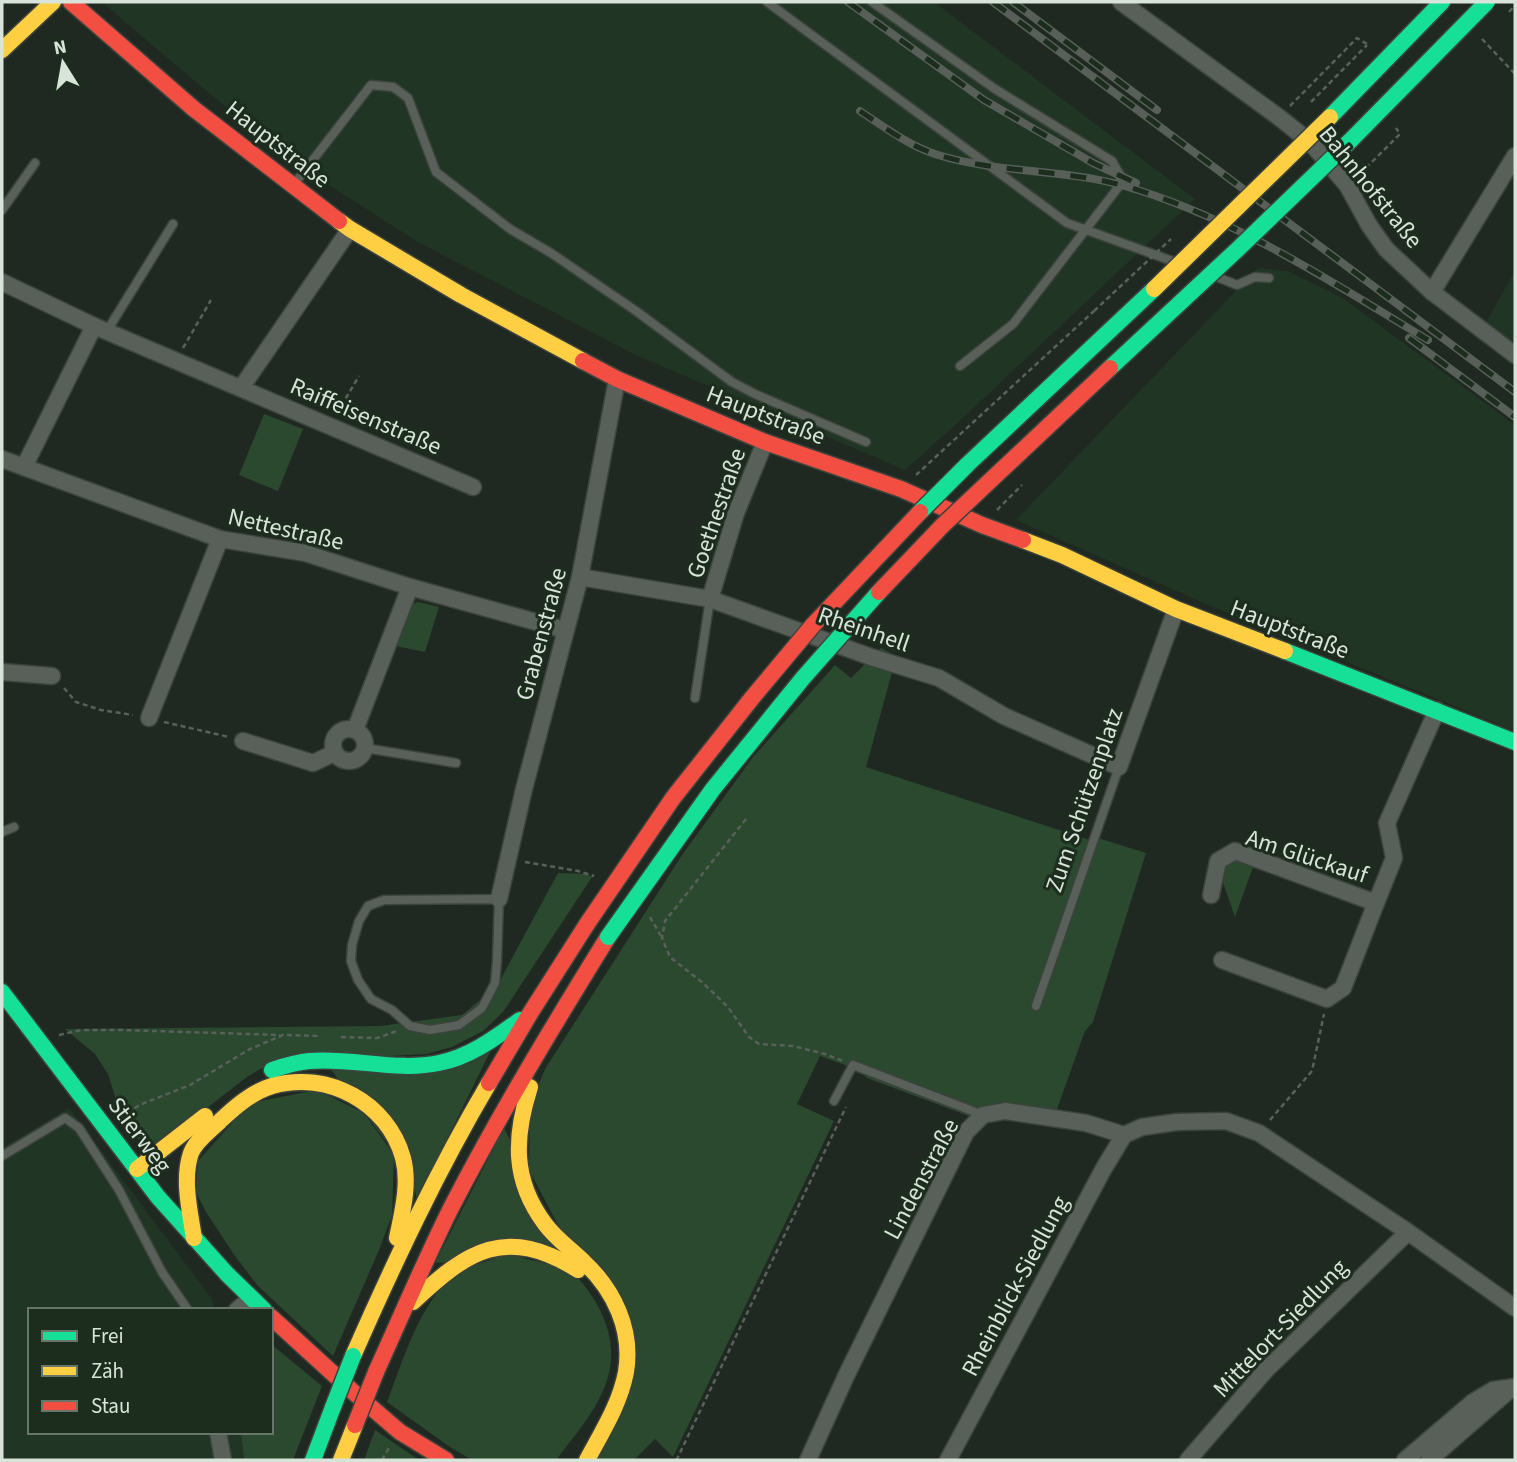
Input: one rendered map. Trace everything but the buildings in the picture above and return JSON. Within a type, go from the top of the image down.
[{"type":"main road","points":[[2,50],[53,2]]},
{"type":"main road","name":"Hauptstraße","points":[[71,2],[194,109],[350,229],[461,295],[617,379],[765,442],[901,489],[982,525],[1062,555],[1176,609],[1515,742]]},
{"type":"main road","points":[[313,1460],[332,1407],[392,1268],[457,1137],[587,924],[700,763],[778,666],[842,593],[968,464],[1266,181],[1442,2]]},
{"type":"main road","points":[[341,1460],[429,1252],[492,1131],[543,1040],[608,937],[713,789],[794,688],[872,599],[942,526],[1238,249],[1487,2]]},
{"type":"main road","name":"Stierweg","points":[[2,992],[137,1169],[154,1182],[194,1238],[257,1304]]},
{"type":"main road","points":[[137,1169],[251,1082],[282,1066],[316,1060],[400,1066],[446,1062],[489,1044],[531,1012]]},
{"type":"main road","points":[[543,1040],[519,1120],[517,1139],[521,1177],[528,1195],[547,1226],[607,1288],[623,1322],[628,1355],[618,1403],[587,1460]]},
{"type":"main road","points":[[175,1163],[243,1101],[271,1086],[287,1082],[312,1082],[352,1093],[366,1103],[391,1130],[403,1158],[405,1191],[392,1268]]},
{"type":"main road","points":[[192,1149],[187,1182],[194,1238]]},
{"type":"main road","points":[[403,1312],[449,1269],[466,1258],[497,1248],[531,1247],[549,1253],[580,1272],[606,1305],[614,1326],[617,1368],[603,1407],[578,1445]]},
{"type":"main road","points":[[273,1319],[400,1432],[446,1460]]},
{"type":"street","name":"Bahnhofstraße","points":[[1121,2],[1310,142],[1347,185],[1386,249],[1432,292],[1515,355]]},
{"type":"street","points":[[1432,292],[1515,156]]},
{"type":"street","points":[[241,388],[350,229]]},
{"type":"street","name":"Raiffeisenstraße","points":[[2,282],[100,329],[473,487]]},
{"type":"street","points":[[24,467],[100,329]]},
{"type":"street","name":"Grabenstraße","points":[[499,899],[524,789],[580,577],[617,379]]},
{"type":"street","name":"Goethestraße","points":[[710,599],[736,513],[765,442]]},
{"type":"street","name":"Nettestraße","points":[[2,459],[220,539],[305,553],[565,630]]},
{"type":"street","points":[[149,718],[220,539]]},
{"type":"street","name":"Rheinhell","points":[[580,577],[710,599],[939,678],[1004,716],[1119,767]]},
{"type":"street","points":[[355,730],[410,586]]},
{"type":"street","name":"Zum Schützenplatz","points":[[1119,767],[1176,609]]},
{"type":"street","points":[[2,672],[52,676]]},
{"type":"street","name":"Am Glückauf","points":[[1327,999],[1343,988],[1394,858],[1387,823],[1437,710]]},
{"type":"street","points":[[343,729],[355,730],[363,737],[365,748],[359,758],[343,760],[332,748],[335,737],[343,729]]},
{"type":"street","points":[[243,741],[313,763],[334,753]]},
{"type":"street","name":"Am Glückauf","points":[[1211,895],[1218,860],[1235,851],[1376,903]]},
{"type":"street","points":[[1222,960],[1327,999]]},
{"type":"street","name":"Lindenstraße","points":[[807,1460],[966,1132],[983,1115],[1005,1111],[1086,1123],[1124,1135]]},
{"type":"street","points":[[1124,1135],[1154,1125],[1226,1121],[1259,1133],[1408,1232],[1515,1308]]},
{"type":"street","name":"Rheinblick-Siedlung","points":[[948,1460],[1097,1180],[1124,1135]]},
{"type":"street","name":"Mittelort-Siedlung","points":[[1188,1460],[1266,1370],[1408,1232]]},
{"type":"street","points":[[1405,1460],[1473,1402],[1493,1390],[1515,1386]]},
{"type":"street","points":[[1429,1460],[1515,1386]]},
{"type":"street","points":[[218,1434],[223,1460]]},
{"type":"lane","points":[[768,2],[1067,223],[1187,266]]},
{"type":"lane","points":[[872,2],[995,89],[1112,161],[1120,175],[1120,185],[1013,324],[960,366]]},
{"type":"lane","points":[[293,185],[371,85],[393,87],[408,98],[436,172],[510,229],[551,253],[636,311],[732,382],[866,442]]},
{"type":"lane","points":[[2,210],[35,163]]},
{"type":"lane","points":[[100,329],[173,224]]},
{"type":"lane","points":[[1200,271],[1237,285],[1255,277],[1269,278]]},
{"type":"lane","points":[[695,698],[710,599]]},
{"type":"lane","points":[[365,748],[456,763]]},
{"type":"lane","name":"Zum Schützenplatz","points":[[1036,1006],[1119,767]]},
{"type":"lane","points":[[2,832],[14,827]]},
{"type":"lane","points":[[499,899],[495,983],[482,1008],[458,1026],[430,1030],[410,1026],[392,1010],[371,999],[358,980],[351,961],[352,944],[359,921],[368,906],[384,900],[499,899]]},
{"type":"lane","points":[[834,1101],[853,1065],[983,1115]]},
{"type":"lane","name":"Stierweg","points":[[2,1156],[65,1118],[79,1128],[119,1190],[162,1272],[187,1308]]},
{"type":"path","points":[[1279,118],[1357,38],[1367,45],[1311,102]]},
{"type":"path","points":[[1366,168],[1400,134],[1395,127]]},
{"type":"path","points":[[901,489],[1172,238]]},
{"type":"path","points":[[176,360],[211,300]]},
{"type":"path","points":[[330,425],[359,376]]},
{"type":"path","points":[[52,676],[76,702],[100,710],[149,718],[243,741]]},
{"type":"path","points":[[663,938],[665,921],[746,819]]},
{"type":"path","points":[[508,860],[590,874]]},
{"type":"path","points":[[649,915],[663,938],[670,957],[728,1007],[750,1037],[759,1044],[793,1046],[853,1065]]},
{"type":"path","points":[[1259,1133],[1312,1071],[1327,999]]},
{"type":"path","points":[[337,1037],[377,1038],[410,1026]]},
{"type":"path","points":[[43,1045],[59,1035],[81,1030],[323,1036]]},
{"type":"path","points":[[107,1130],[125,1113],[190,1085],[250,1049],[283,1035]]},
{"type":"path","points":[[678,1460],[848,1102]]},
{"type":"path","points":[[382,1460],[387,1452]]},
{"type":"shaded area","points":[[102,2],[934,2],[1195,199],[905,470],[636,355],[418,242],[313,175],[205,90]]},
{"type":"shaded area","points":[[1258,268],[1287,271],[1344,299],[1515,425],[1515,731],[1204,603],[1016,520]]},
{"type":"shaded area","points":[[1515,271],[1515,350],[1484,326]]},
{"type":"shaded area","points":[[264,414],[303,429],[278,491],[239,475]]},
{"type":"shaded area","points":[[418,602],[439,607],[425,652],[396,646],[409,606]]},
{"type":"shaded area","points":[[881,648],[898,657],[866,767],[1096,842],[1098,838],[1146,853],[1093,1022],[1085,1031],[1052,1123],[969,1116],[867,1078],[859,1070],[820,1056],[797,1104],[834,1121],[673,1457],[655,1439],[634,1460],[595,1460],[632,1341],[558,1225],[529,1170],[530,1105],[545,1069],[682,855],[753,757],[835,665],[851,678]]},
{"type":"shaded area","points":[[1234,858],[1254,864],[1235,917],[1221,877],[1226,864]]},
{"type":"shaded area","points":[[558,873],[587,874],[592,877],[503,1012],[483,1031],[452,1047],[427,1054],[272,1062],[247,1077],[173,1134],[157,1143],[143,1143],[126,1131],[108,1074],[95,1054],[65,1029],[380,1026],[462,1015],[497,986]]},
{"type":"shaded area","points":[[492,1048],[417,1200],[412,1175],[329,1067]]},
{"type":"shaded area","points":[[317,1090],[364,1113],[394,1155],[392,1215],[333,1356],[258,1286],[235,1256],[196,1192],[198,1161],[250,1103]]},
{"type":"shaded area","points":[[69,1108],[212,1299],[214,1308],[28,1308],[28,1434],[241,1434],[244,1460],[2,1460],[2,1148]]},
{"type":"shaded area","points":[[504,1128],[567,1255],[435,1263]]},
{"type":"shaded area","points":[[510,1255],[562,1267],[572,1272],[598,1306],[608,1329],[610,1370],[604,1389],[595,1407],[556,1460],[472,1460],[387,1402],[406,1350],[433,1298],[458,1273],[483,1262]]},
{"type":"shaded area","points":[[273,1346],[322,1386],[293,1460],[244,1460],[241,1434],[273,1434]]},
{"type":"shaded area","points":[[375,1430],[419,1460],[364,1460]]},
{"type":"railway","points":[[848,2],[984,100],[1093,163],[1136,183]]},
{"type":"railway","points":[[993,2],[1515,392]]},
{"type":"railway","points":[[1013,2],[1157,110]]},
{"type":"railway","points":[[860,111],[907,141],[938,155],[983,165],[1075,176],[1121,185],[1202,214],[1317,273],[1428,340]]},
{"type":"railway","points":[[1409,338],[1515,417]]},
{"type":"traffic: fast","points":[[1330,117],[1442,2]]},
{"type":"traffic: fast","points":[[1110,368],[1351,140],[1487,2]]},
{"type":"traffic: fast","points":[[920,512],[1154,289]]},
{"type":"traffic: fast","points":[[608,937],[713,789],[803,678],[879,592]]},
{"type":"traffic: fast","points":[[1285,651],[1515,742]]},
{"type":"traffic: fast","points":[[2,992],[158,1197],[227,1274],[262,1308]]},
{"type":"traffic: fast","points":[[272,1070],[299,1062],[325,1060],[407,1066],[439,1063],[472,1052],[520,1020]]},
{"type":"traffic: fast","points":[[333,1407],[353,1356]]},
{"type":"traffic: fast","points":[[313,1460],[333,1407]]},
{"type":"traffic: slow","points":[[2,50],[53,2]]},
{"type":"traffic: slow","points":[[1154,289],[1330,117]]},
{"type":"traffic: slow","points":[[339,221],[461,295],[583,361]]},
{"type":"traffic: slow","points":[[1023,540],[1062,555],[1176,609],[1285,651]]},
{"type":"traffic: slow","points":[[194,1238],[187,1184],[188,1163],[193,1148],[251,1096],[272,1086],[293,1082],[334,1087],[353,1095],[384,1121],[395,1138],[405,1168],[404,1198],[397,1238]]},
{"type":"traffic: slow","points":[[353,1356],[417,1218],[489,1083]]},
{"type":"traffic: slow","points":[[530,1087],[519,1141],[519,1158],[526,1191],[549,1229],[604,1285],[619,1312],[627,1341],[626,1372],[619,1395],[587,1460]]},
{"type":"traffic: slow","points":[[137,1169],[205,1116]]},
{"type":"traffic: slow","points":[[413,1302],[452,1269],[470,1257],[489,1250],[509,1247],[530,1249],[552,1256],[578,1270]]},
{"type":"traffic: slow","points":[[341,1460],[355,1425]]},
{"type":"traffic: jam","points":[[71,2],[194,109],[339,221]]},
{"type":"traffic: jam","points":[[583,361],[617,379],[765,442],[901,489],[1023,540]]},
{"type":"traffic: jam","points":[[879,592],[942,526],[1110,368]]},
{"type":"traffic: jam","points":[[587,924],[673,798],[752,698],[813,625],[920,512]]},
{"type":"traffic: jam","points":[[489,1083],[587,924]]},
{"type":"traffic: jam","points":[[376,1372],[431,1249],[469,1173],[608,937]]},
{"type":"traffic: jam","points":[[273,1319],[400,1432],[446,1460]]},
{"type":"traffic: jam","points":[[355,1425],[376,1372]]}]
